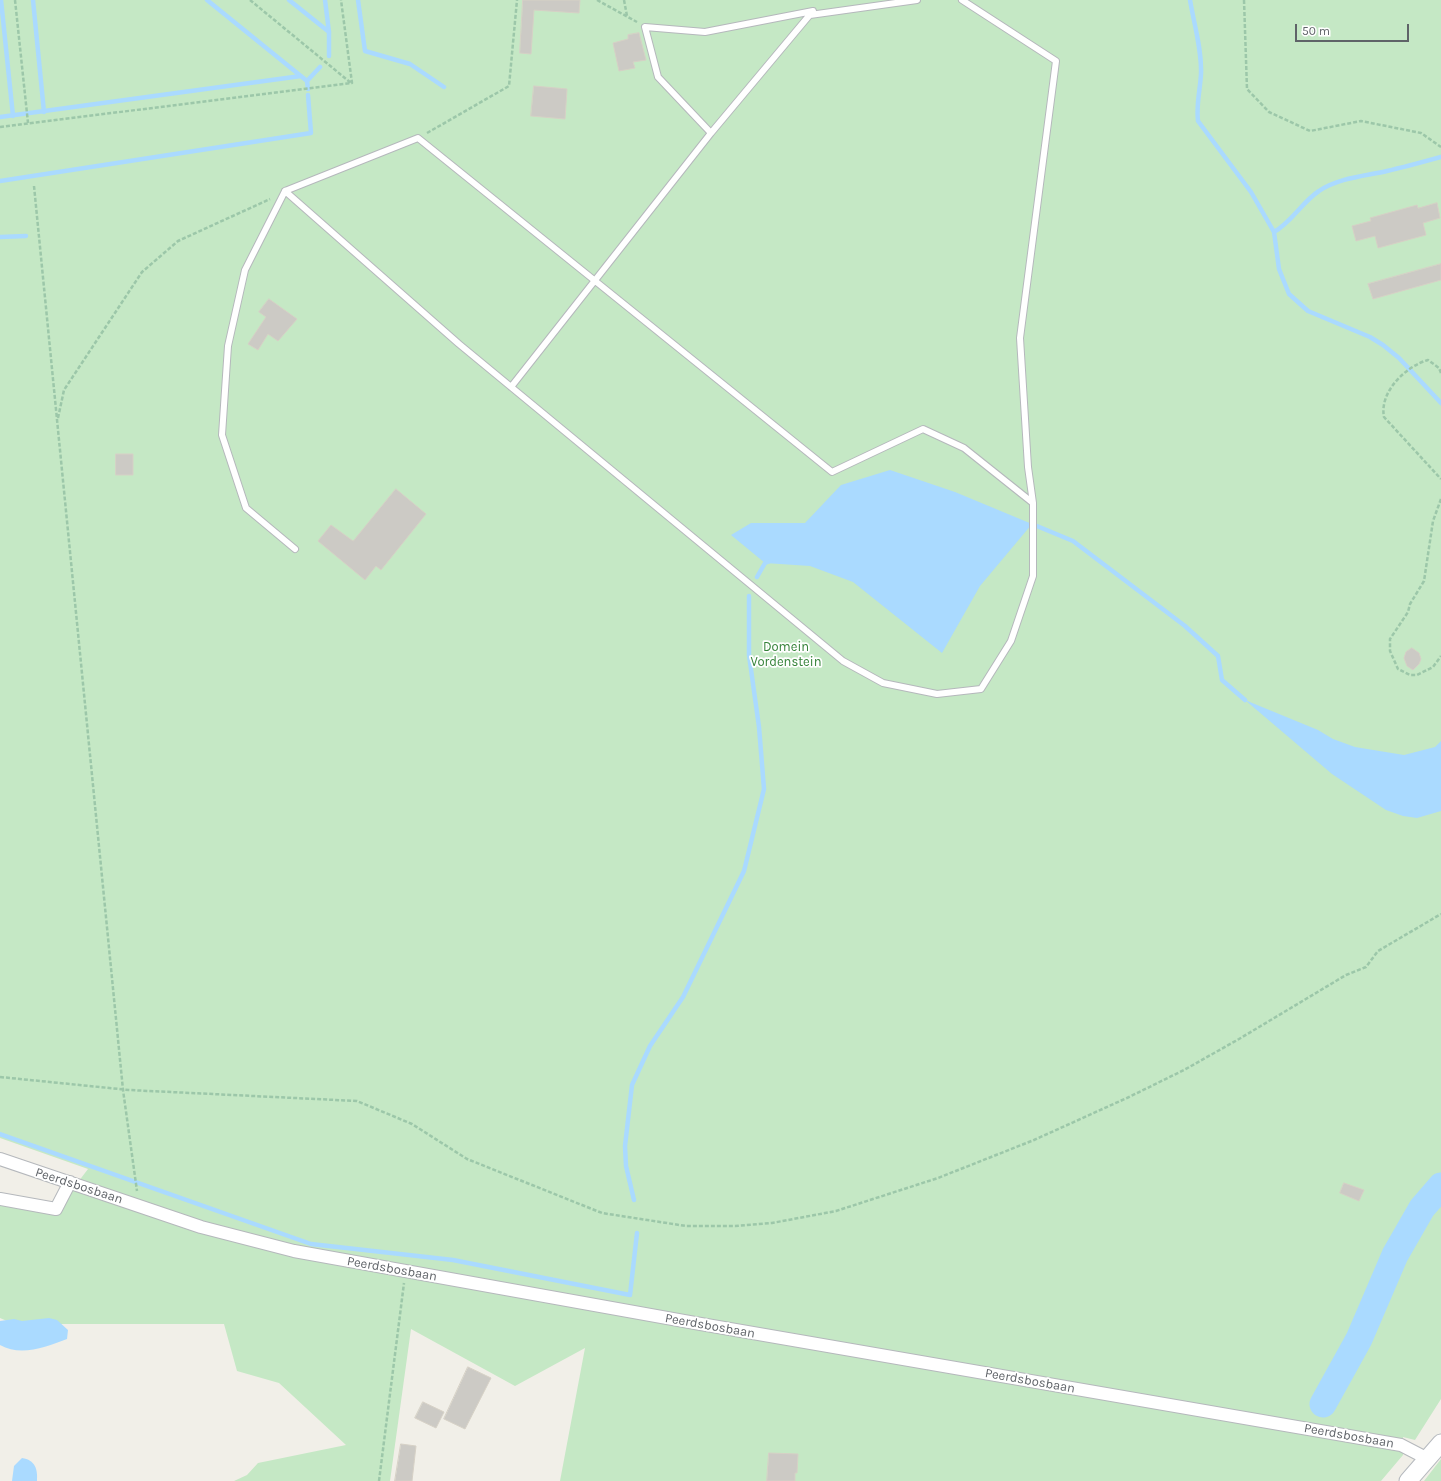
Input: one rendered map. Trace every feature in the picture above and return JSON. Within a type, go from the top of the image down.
[{"type":"street","name":"Peerdsbosbaan","points":[[0,1160],[70,1182],[201,1227],[294,1251],[405,1272],[1401,1445],[1428,1459]]},
{"type":"street","points":[[0,1199],[56,1209],[70,1182]]},
{"type":"street","points":[[1408,1481],[1441,1443]]},
{"type":"lane","points":[[810,15],[917,0]]},
{"type":"lane","points":[[285,191],[459,344],[843,661],[883,683],[937,694],[981,689],[1011,641],[1033,576],[1033,503],[1028,466],[1020,338],[1056,61],[962,0]]},
{"type":"lane","points":[[511,387],[711,133],[813,11],[705,32],[645,27],[658,77],[711,133]]},
{"type":"lane","points":[[295,549],[246,508],[222,435],[228,346],[244,270],[285,191],[418,138],[832,472],[923,429],[964,448],[1033,503]]},
{"type":"path","points":[[15,0],[28,122]]},
{"type":"path","points":[[250,0],[352,83]]},
{"type":"path","points":[[341,0],[352,83]]},
{"type":"path","points":[[418,138],[509,86],[517,0]]},
{"type":"path","points":[[598,0],[645,27]]},
{"type":"path","points":[[624,0],[627,16]]},
{"type":"path","points":[[1244,0],[1247,89],[1269,112],[1310,131],[1361,120],[1422,132],[1441,147]]},
{"type":"path","points":[[0,127],[28,122],[352,83]]},
{"type":"path","points":[[34,186],[123,1090],[139,1206]]},
{"type":"path","points":[[57,423],[64,390],[142,272],[178,242],[285,191]]},
{"type":"path","points":[[1441,373],[1439,368],[1428,360],[1417,363],[1402,375],[1387,396],[1382,408],[1384,417],[1441,478]]},
{"type":"path","points":[[1441,499],[1433,521],[1424,581],[1410,604],[1408,612],[1390,639],[1393,662],[1398,669],[1410,675],[1417,675],[1433,667],[1441,656]]},
{"type":"path","points":[[0,1077],[123,1090],[357,1101],[412,1124],[467,1159],[602,1213],[686,1226],[735,1226],[772,1223],[836,1212],[938,1178],[1034,1140],[1129,1097],[1184,1070],[1239,1040],[1346,975],[1366,967],[1378,952],[1441,914]]},
{"type":"path","points":[[379,1481],[405,1272]]},
{"type":"green space","name":"Domein Vordenstein","points":[[0,0],[1441,0],[1441,1399],[1415,1440],[1403,1437],[1403,1455],[1381,1481],[560,1481],[585,1348],[515,1386],[411,1329],[390,1481],[234,1481],[247,1475],[258,1463],[346,1445],[279,1383],[237,1371],[224,1324],[14,1324],[0,1318],[0,1203],[56,1211],[88,1169],[0,1138]]},
{"type":"green space","points":[[1441,1459],[1441,1481],[1424,1481]]},
{"type":"water","points":[[890,470],[955,492],[1032,524],[980,586],[942,653],[853,582],[810,566],[765,563],[731,535],[751,523],[805,523],[841,485]]},
{"type":"water","points":[[1245,700],[1318,730],[1333,739],[1355,747],[1404,755],[1435,747],[1441,741],[1441,811],[1417,818],[1403,816],[1386,810],[1332,774]]},
{"type":"water","points":[[49,1318],[57,1320],[68,1330],[67,1339],[34,1350],[8,1349],[0,1345],[0,1321],[14,1319],[22,1321]]},
{"type":"water","points":[[22,1458],[30,1461],[35,1466],[37,1481],[12,1481],[14,1466]]},
{"type":"building","points":[[523,0],[580,0],[579,13],[534,10],[531,54],[520,53]]},
{"type":"building","points":[[639,33],[646,60],[633,62],[635,68],[619,71],[613,43],[628,39],[628,35]]},
{"type":"building","points":[[534,86],[567,89],[565,119],[531,116]]},
{"type":"building","points":[[1437,203],[1440,218],[1423,223],[1426,235],[1378,248],[1375,236],[1356,241],[1352,226],[1371,221],[1370,218],[1417,205],[1418,208]]},
{"type":"building","points":[[1441,264],[1441,280],[1373,299],[1368,284]]},
{"type":"building","points":[[269,299],[297,319],[278,341],[268,334],[258,350],[248,344],[266,317],[259,312]]},
{"type":"building","points":[[116,454],[133,454],[133,475],[116,475]]},
{"type":"building","points":[[396,489],[426,514],[381,570],[376,566],[365,580],[318,541],[331,525],[353,541]]},
{"type":"building","points":[[1412,648],[1419,653],[1421,659],[1419,664],[1413,670],[1407,666],[1404,658],[1406,652]]},
{"type":"building","points":[[1344,1183],[1364,1190],[1359,1201],[1340,1193]]},
{"type":"building","points":[[468,1367],[491,1378],[465,1429],[444,1419]]},
{"type":"building","points":[[423,1402],[444,1412],[436,1428],[415,1418]]},
{"type":"building","points":[[401,1444],[416,1446],[412,1481],[395,1481]]},
{"type":"building","points":[[769,1453],[798,1454],[795,1481],[767,1481]]},
{"type":"waterway","points":[[1,0],[13,116]]},
{"type":"waterway","points":[[33,0],[44,112]]},
{"type":"waterway","points":[[207,0],[307,81],[320,67]]},
{"type":"waterway","points":[[289,0],[329,32]]},
{"type":"waterway","points":[[325,0],[329,32],[329,56]]},
{"type":"waterway","points":[[358,0],[365,51],[410,64],[444,87]]},
{"type":"waterway","points":[[1190,0],[1201,65],[1197,109],[1198,121],[1251,192],[1274,232],[1279,269],[1289,294],[1308,311],[1370,337],[1383,345],[1399,358],[1441,403]]},
{"type":"waterway","points":[[0,117],[301,76]]},
{"type":"waterway","points":[[307,81],[308,89]]},
{"type":"waterway","points":[[0,181],[311,133],[308,95]]},
{"type":"waterway","points":[[1274,232],[1286,223],[1307,201],[1326,187],[1343,180],[1441,157]]},
{"type":"waterway","points":[[0,237],[26,236]]},
{"type":"waterway","points":[[1032,524],[1073,541],[1185,626],[1218,656],[1222,680],[1245,700]]},
{"type":"waterway","points":[[757,577],[765,563],[770,561]]},
{"type":"waterway","points":[[634,1200],[626,1166],[625,1146],[632,1085],[650,1046],[683,997],[744,871],[764,789],[759,727],[749,655],[749,596]]},
{"type":"waterway","points":[[0,1134],[311,1244],[453,1260],[630,1295],[637,1233]]},
{"type":"waterway","points":[[1323,1404],[1359,1339],[1395,1255],[1422,1208],[1441,1186]]}]
